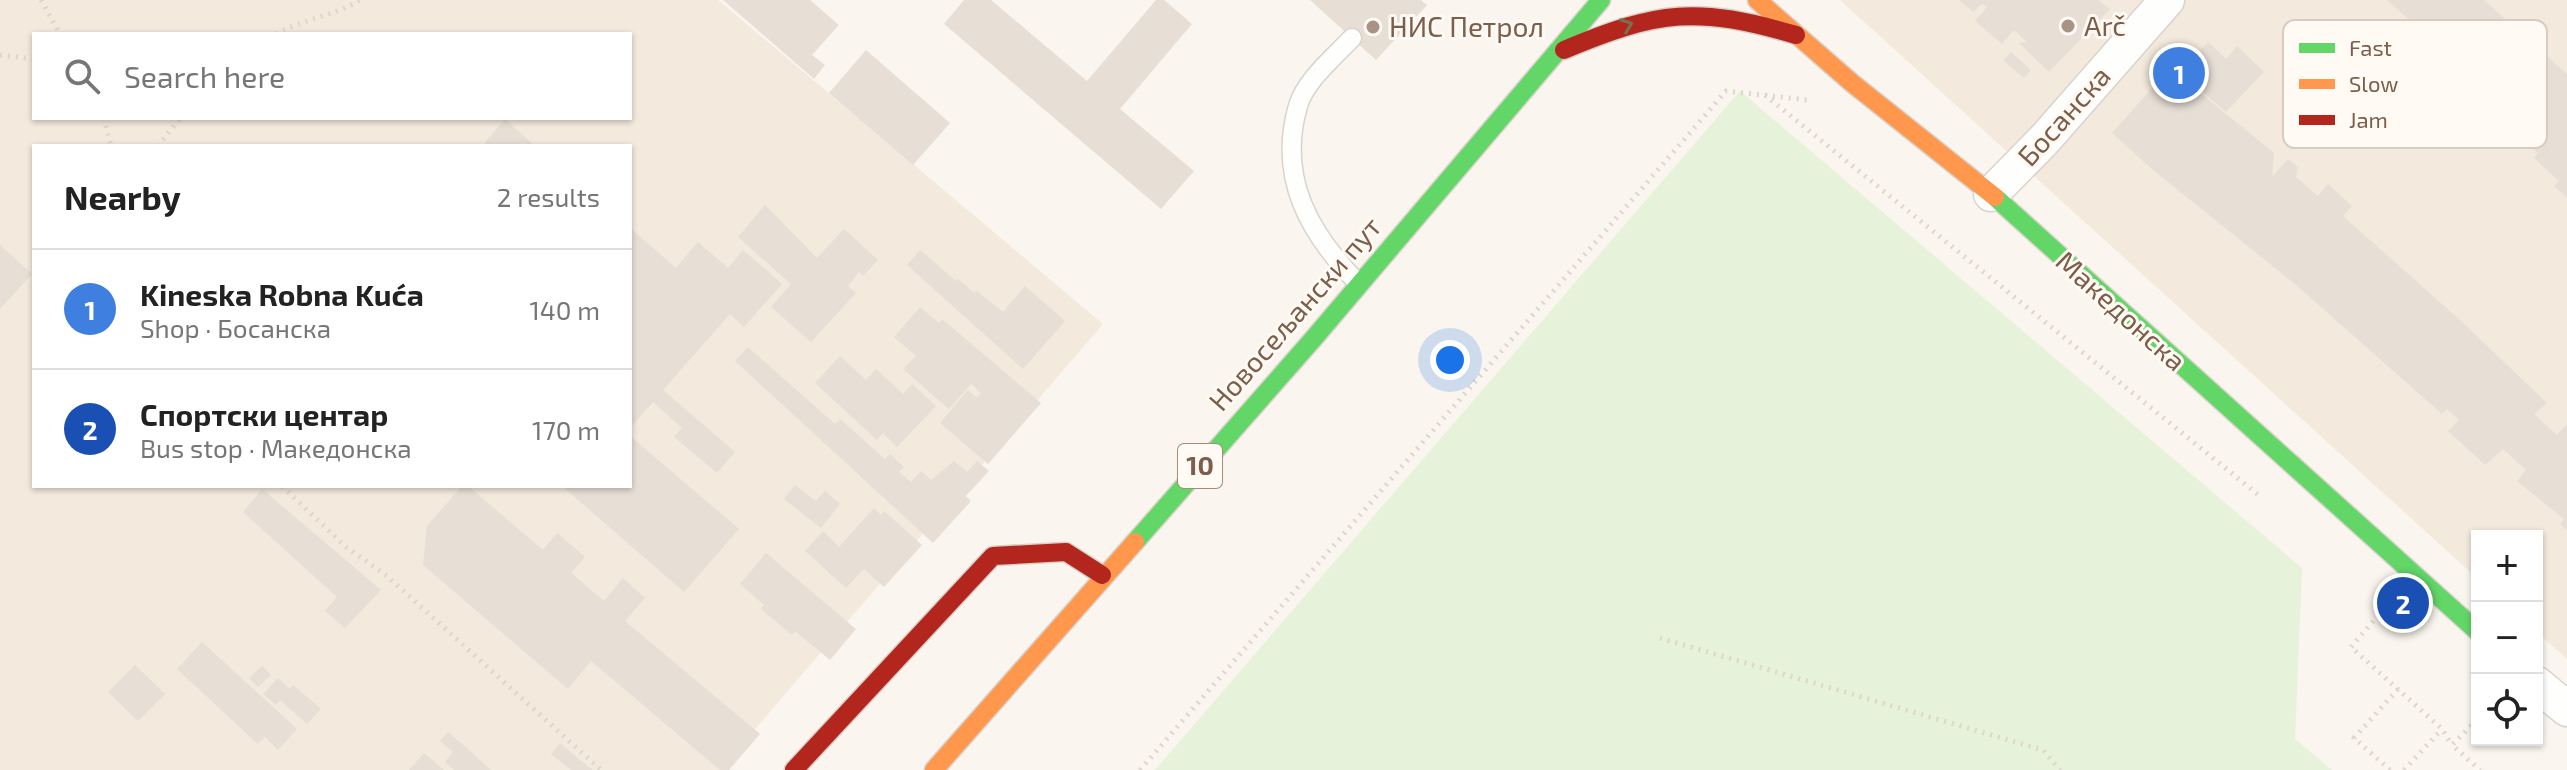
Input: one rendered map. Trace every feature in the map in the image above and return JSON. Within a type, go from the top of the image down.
[{"type":"street","name":"Новосељански пут","points":[[934,770],[1359,284],[1601,0]]},
{"type":"street","name":"Македонска","points":[[1757,0],[1852,83],[1991,194],[2471,626]]},
{"type":"street","name":"Босанска","points":[[1991,194],[2044,140],[2167,0]]},
{"type":"street","points":[[1555,55],[1640,19],[1677,11],[1723,14],[1796,35]]},
{"type":"street","points":[[794,770],[993,556],[1066,552],[1102,575]]},
{"type":"street","points":[[2543,689],[2567,709]]},
{"type":"lane","points":[[1352,38],[1311,84],[1298,105],[1294,170],[1296,195],[1316,235],[1359,284]]},
{"type":"path","points":[[41,0],[59,32]]},
{"type":"path","points":[[280,32],[301,21],[342,11],[360,0]]},
{"type":"path","points":[[0,55],[32,59]]},
{"type":"path","points":[[1140,770],[1726,91],[1838,104],[1852,83]]},
{"type":"path","points":[[1765,95],[2267,501]]},
{"type":"path","points":[[104,120],[110,144]]},
{"type":"path","points":[[160,144],[178,120]]},
{"type":"path","points":[[284,488],[346,547],[387,576],[601,770]]},
{"type":"path","points":[[2381,593],[2391,601],[2351,647],[2442,729],[2452,745],[2480,770]]},
{"type":"path","points":[[1660,638],[2043,750],[2060,770]]},
{"type":"path","points":[[2390,770],[2354,738],[2398,689]]},
{"type":"path","points":[[2452,745],[2471,726]]},
{"type":"path","points":[[2404,770],[2442,729]]},
{"type":"shaded area","points":[[0,0],[718,0],[1103,324],[720,770],[0,770]]},
{"type":"shaded area","points":[[1840,0],[2567,0],[2567,659],[2543,637],[2543,530],[2471,530],[2471,573]]},
{"type":"green space","points":[[1740,91],[2302,568],[2295,739],[2332,770],[1155,770]]},
{"type":"building","points":[[723,0],[810,0],[839,25],[812,55],[825,65],[814,79]]},
{"type":"building","points":[[964,0],[991,0],[1087,81],[1156,0],[1164,0],[1192,24],[1120,109],[1194,171],[1161,209],[944,24]]},
{"type":"building","name":"НИС Петрол","points":[[1310,0],[1421,0],[1427,5],[1376,60]]},
{"type":"building","points":[[1959,0],[2098,0],[2110,9],[2049,72],[2019,43],[2027,42],[2014,30],[2002,44],[1975,21],[1987,7],[1982,4],[1973,12]]},
{"type":"building","points":[[2387,0],[2484,0],[2506,20],[2410,20]]},
{"type":"building","points":[[2208,42],[2226,59],[2237,46],[2264,72],[2226,112],[2179,72]]},
{"type":"building","points":[[866,50],[950,123],[913,165],[829,93]]},
{"type":"building","points":[[2011,52],[2031,70],[2024,78],[2003,60]]},
{"type":"building","points":[[2547,56],[2567,74],[2567,198],[2554,186],[2559,181],[2534,158],[2538,153],[2532,148],[2547,148]]},
{"type":"building","points":[[2170,68],[2274,153],[2272,177],[2288,159],[2298,167],[2296,177],[2318,196],[2328,184],[2352,206],[2343,216],[2547,403],[2534,414],[2557,435],[2567,424],[2567,530],[2560,524],[2564,519],[2517,481],[2526,470],[2503,449],[2485,465],[2448,431],[2459,420],[2447,409],[2442,414],[2295,284],[2153,170],[2112,133]]},
{"type":"building","points":[[506,120],[533,144],[484,144]]},
{"type":"building","points":[[765,205],[817,258],[844,229],[878,260],[863,276],[859,272],[848,286],[856,293],[811,342],[771,307],[791,284],[738,237]]},
{"type":"building","points":[[632,230],[676,268],[698,242],[728,268],[743,250],[782,284],[744,327],[730,314],[663,390],[735,452],[717,473],[674,437],[682,428],[653,402],[632,426]]},
{"type":"building","points":[[0,245],[32,274],[0,309]]},
{"type":"building","points":[[920,250],[956,281],[958,279],[974,293],[977,291],[1003,312],[1025,286],[1065,321],[1023,369],[907,265]]},
{"type":"building","points":[[920,307],[939,323],[942,319],[1041,403],[988,464],[940,423],[968,390],[977,398],[981,393],[971,384],[949,409],[903,369],[916,356],[894,337]]},
{"type":"building","points":[[748,347],[835,424],[840,419],[885,459],[890,454],[904,467],[899,472],[911,482],[921,471],[931,480],[954,461],[967,472],[977,461],[989,471],[966,496],[971,501],[933,543],[735,361]]},
{"type":"building","points":[[840,356],[866,380],[876,369],[903,394],[912,384],[936,406],[897,447],[883,433],[877,440],[815,383]]},
{"type":"building","points":[[632,438],[739,529],[684,592],[564,488],[632,488]]},
{"type":"building","points":[[795,485],[816,501],[825,491],[840,504],[821,528],[784,499]]},
{"type":"building","points":[[460,488],[470,488],[543,550],[557,533],[585,557],[571,573],[604,601],[623,578],[645,598],[625,621],[760,734],[729,770],[720,770],[591,661],[568,689],[423,565],[427,526]]},
{"type":"building","points":[[262,489],[381,590],[345,628],[325,611],[337,597],[243,512]]},
{"type":"building","points":[[874,508],[881,515],[884,511],[922,545],[884,587],[864,569],[846,588],[805,551],[823,531],[839,547]]},
{"type":"building","points":[[766,553],[856,629],[830,660],[795,631],[792,635],[761,609],[764,605],[740,584]]},
{"type":"building","points":[[202,642],[297,729],[278,750],[265,737],[258,744],[177,669]]},
{"type":"building","points":[[135,665],[165,694],[138,721],[108,692]]},
{"type":"building","points":[[262,666],[271,675],[258,687],[249,678]]},
{"type":"building","points":[[278,678],[290,689],[293,685],[321,709],[307,724],[280,700],[276,705],[263,694]]},
{"type":"building","points":[[448,732],[491,770],[454,770],[445,762],[453,752],[440,741]]},
{"type":"building","points":[[560,743],[593,770],[571,770],[551,754]]},
{"type":"building","points":[[424,753],[444,770],[409,770]]},
{"type":"traffic: fast","points":[[1135,542],[1314,338],[1601,0]]},
{"type":"traffic: fast","points":[[1995,197],[2471,626]]},
{"type":"traffic: slow","points":[[1757,0],[1852,83],[1995,197]]},
{"type":"traffic: slow","points":[[934,770],[1135,542]]},
{"type":"traffic: jam","points":[[1564,50],[1627,27],[1678,17],[1731,19],[1796,35]]},
{"type":"traffic: jam","points":[[794,770],[993,556],[1066,552],[1102,575]]},
{"type":"place","name":"Arč","points":[[2068,26]]},
{"type":"place","name":"НИС Петрол","points":[[1373,27]]},
{"type":"place","name":"Kineska Robna Kuća","points":[[2179,73]]},
{"type":"place","name":"Спортски центар","points":[[2403,603]]}]
